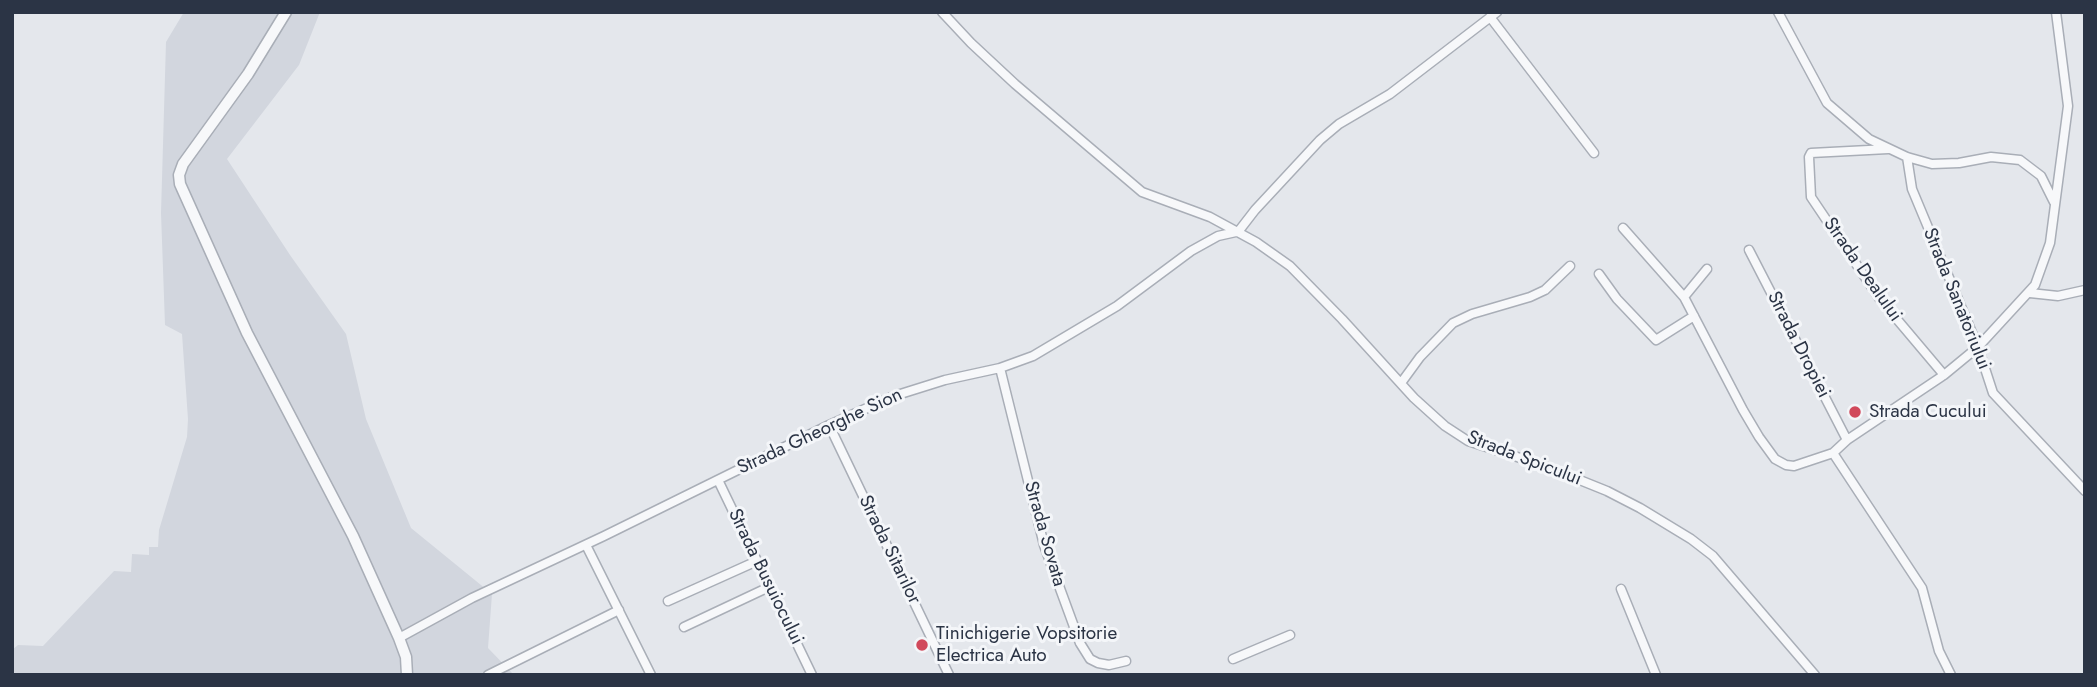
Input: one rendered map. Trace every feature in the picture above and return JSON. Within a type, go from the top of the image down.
[{"type":"street","points":[[286,12],[248,74],[183,164],[179,175],[180,184],[247,333],[353,536],[400,638],[407,675]]},
{"type":"street","name":"Strada Spicului","points":[[942,12],[1015,84],[1142,192],[1210,217],[1265,248],[1290,266],[1445,426],[1468,441],[1545,466],[1607,491],[1692,539],[1720,565],[1815,675]]},
{"type":"street","points":[[1778,12],[1827,103],[1869,138],[1907,157],[1946,164],[1992,157],[2020,160],[2041,176],[2054,202]]},
{"type":"street","points":[[1623,228],[1684,297],[1759,437],[1775,459],[1786,465],[1802,464],[1833,453],[1847,440],[1944,375],[1978,347],[2035,285],[2048,253],[2068,106],[2056,12]]},
{"type":"street","points":[[1238,232],[1320,140],[1339,124],[1390,94],[1494,15],[1594,153]]},
{"type":"street","name":"Strada Dealului","points":[[1889,149],[1811,153],[1812,199],[1879,298],[1944,375]]},
{"type":"street","name":"Strada Sanatoriului","points":[[1907,157],[1912,189],[1978,347],[1989,384],[1999,401],[2045,445],[2085,491]]},
{"type":"street","name":"Strada Gheorghe Sion","points":[[400,638],[472,598],[894,396],[945,380],[1000,368],[1033,356],[1117,306],[1191,251],[1218,236],[1238,232]]},
{"type":"street","name":"Strada Dropiei","points":[[1749,250],[1847,440]]},
{"type":"street","points":[[1401,383],[1420,357],[1453,323],[1472,314],[1530,298],[1545,290],[1570,266]]},
{"type":"street","points":[[1684,297],[1707,269]]},
{"type":"street","points":[[1599,274],[1617,299],[1657,340],[1694,316]]},
{"type":"street","points":[[2030,293],[2058,296],[2085,290]]},
{"type":"street","name":"Strada Sovata","points":[[1000,368],[1044,545],[1080,643],[1090,659],[1098,663],[1109,665],[1126,661]]},
{"type":"street","name":"Strada Sitarilor","points":[[829,425],[949,675]]},
{"type":"street","points":[[1833,453],[1922,588],[1939,651],[1951,675]]},
{"type":"street","name":"Strada Busuiocului","points":[[718,480],[812,675]]},
{"type":"street","points":[[586,545],[650,673],[640,675]]},
{"type":"street","points":[[668,601],[757,561]]},
{"type":"street","points":[[684,627],[769,587]]},
{"type":"street","points":[[1621,589],[1656,675]]},
{"type":"street","points":[[488,675],[619,610]]},
{"type":"street","points":[[1233,659],[1290,635]]},
{"type":"shaded area","points":[[184,12],[320,12],[299,65],[227,159],[346,334],[366,419],[411,528],[492,594],[488,648],[514,675],[12,675],[12,650],[18,645],[43,646],[114,571],[131,572],[132,554],[149,555],[149,547],[158,547],[159,530],[187,437],[182,334],[165,325],[161,213],[166,42]]},
{"type":"place","name":"Strada Cucului","points":[[1855,412]]},
{"type":"place","name":"Tinichigerie Vopsitorie Electrica Auto","points":[[922,645]]}]
